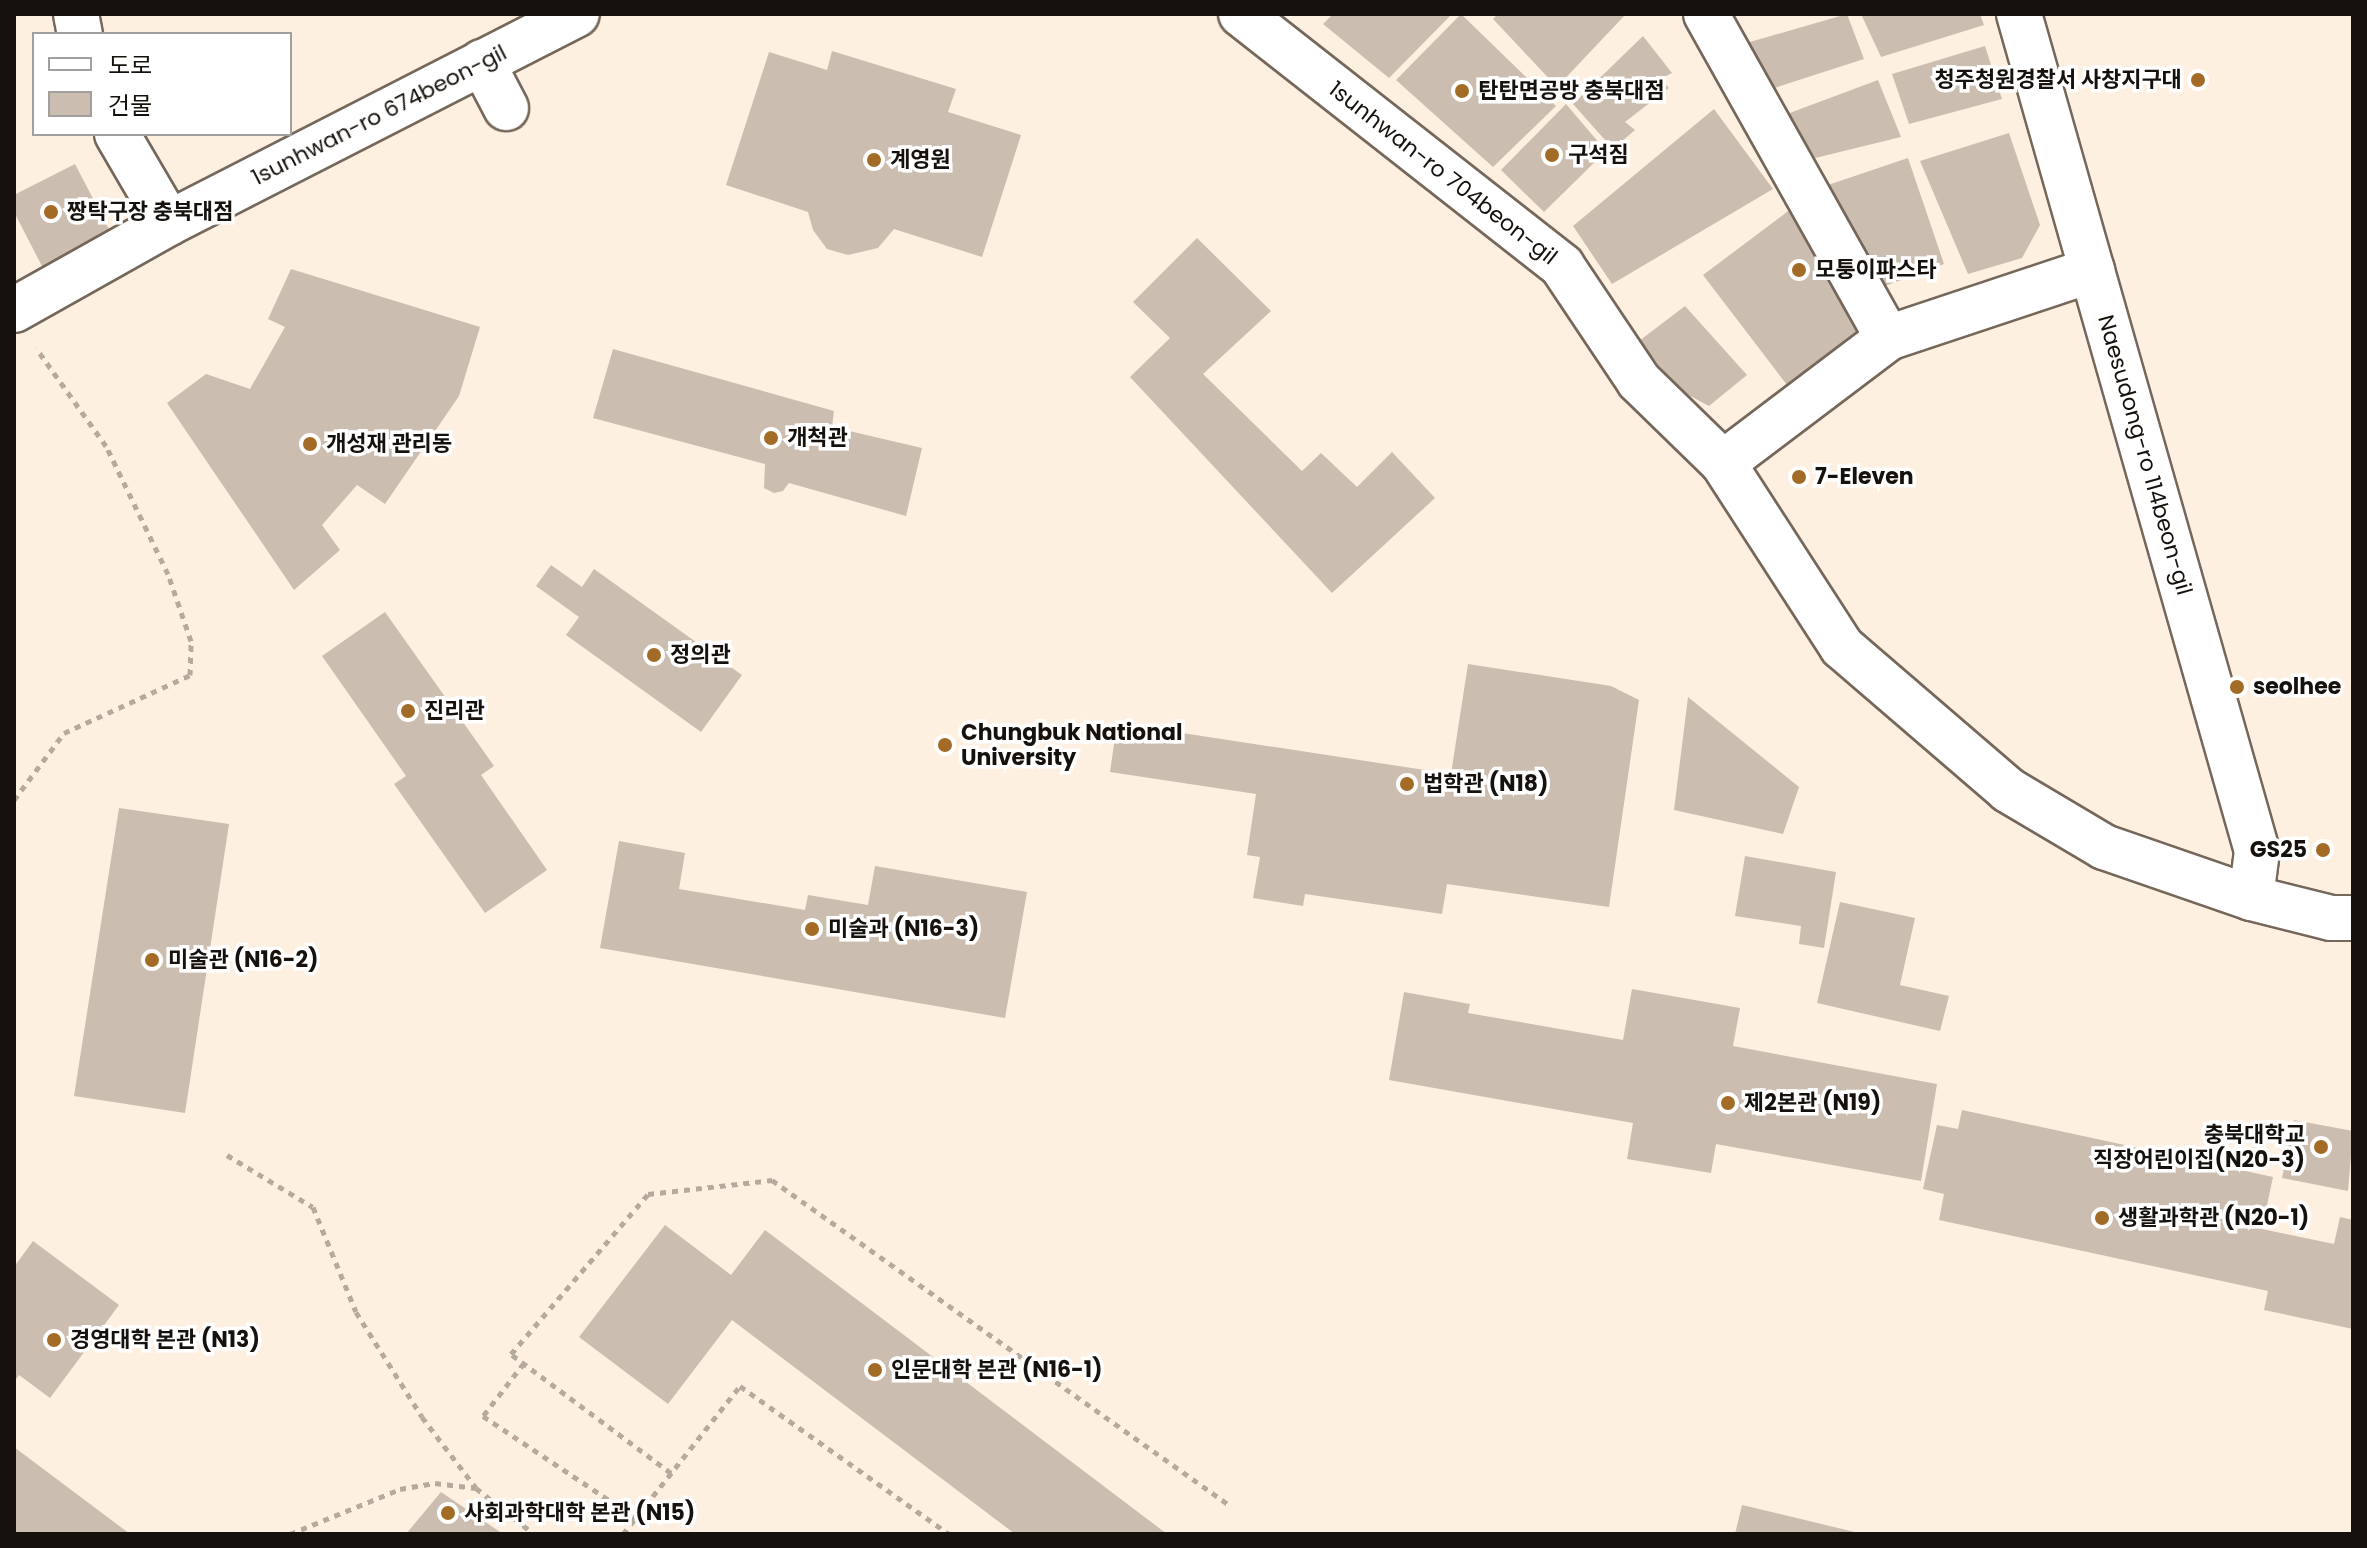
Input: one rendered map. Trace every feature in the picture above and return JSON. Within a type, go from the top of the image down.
[{"type":"street","name":"1sunhwan-ro 674beon-gil","points":[[23,327],[169,223],[577,14]]},
{"type":"street","name":"1sunhwan-ro 704beon-gil","points":[[1241,14],[1562,266],[1639,381],[1723,463],[1842,647],[2008,790],[2104,847],[2251,898],[2331,918],[2353,918]]},
{"type":"street","points":[[1706,14],[1888,338]]},
{"type":"street","name":"Naesudong-ro 114beon-gil","points":[[2019,14],[2257,851],[2251,898]]},
{"type":"street","points":[[482,62],[506,108]]},
{"type":"street","points":[[118,136],[169,223]]},
{"type":"street","points":[[1723,463],[1888,338],[2092,270]]},
{"type":"path","points":[[14,800],[64,733],[190,675],[191,641],[168,574],[106,446],[23,327]]},
{"type":"path","points":[[227,1155],[313,1207],[356,1312],[422,1417],[476,1488],[534,1534]]},
{"type":"path","points":[[671,1473],[511,1354],[648,1194],[772,1180],[1232,1507]]},
{"type":"path","points":[[524,1363],[483,1416],[636,1518]]},
{"type":"path","points":[[623,1534],[740,1386],[949,1534]]},
{"type":"path","points":[[290,1534],[400,1489],[435,1483],[476,1488]]},
{"type":"building","points":[[1333,14],[1452,14],[1389,78],[1323,24]]},
{"type":"building","points":[[1461,14],[1556,106],[1493,167],[1396,80]]},
{"type":"building","points":[[1498,14],[1626,14],[1557,87],[1493,19]]},
{"type":"building","points":[[1847,14],[1864,59],[1765,91],[1743,44]]},
{"type":"building","points":[[1861,14],[1980,14],[1984,25],[1881,57]]},
{"type":"building","points":[[1643,36],[1672,73],[1660,79],[1669,88],[1625,122],[1635,130],[1613,149],[1573,104]]},
{"type":"building","points":[[1985,46],[2002,99],[1909,124],[1892,74]]},
{"type":"building","name":"계영원","points":[[832,51],[956,89],[948,112],[1021,135],[982,257],[894,229],[878,248],[848,255],[827,249],[813,230],[808,212],[726,185],[769,52],[827,70]]},
{"type":"building","points":[[1878,80],[1901,137],[1807,160],[1787,114]]},
{"type":"building","points":[[1566,104],[1606,151],[1544,212],[1501,170]]},
{"type":"building","points":[[1714,109],[1773,189],[1612,284],[1573,226]]},
{"type":"building","points":[[2009,133],[2040,225],[2022,258],[1968,274],[1920,161]]},
{"type":"building","points":[[1908,158],[1944,264],[1877,289],[1828,185]]},
{"type":"building","points":[[75,164],[112,235],[44,270],[14,212],[14,195]]},
{"type":"building","points":[[1791,209],[1863,326],[1787,385],[1703,275]]},
{"type":"building","points":[[1197,238],[1271,311],[1203,374],[1302,471],[1321,453],[1357,487],[1392,452],[1435,498],[1332,593],[1130,377],[1170,338],[1133,302]]},
{"type":"building","name":"개성재 관리동","points":[[291,269],[480,327],[459,396],[385,504],[357,485],[322,525],[340,550],[294,590],[167,403],[206,374],[250,389],[285,327],[268,319]]},
{"type":"building","points":[[1685,306],[1747,375],[1709,406],[1679,390],[1639,341]]},
{"type":"building","name":"개척관","points":[[613,349],[834,411],[832,427],[922,448],[906,516],[789,483],[783,491],[774,493],[764,488],[765,464],[593,418]]},
{"type":"building","name":"정의관","points":[[551,565],[582,587],[594,569],[742,675],[701,732],[566,635],[579,617],[536,586]]},
{"type":"building","name":"진리관","points":[[385,612],[494,766],[481,775],[547,870],[485,913],[394,784],[406,776],[322,656]]},
{"type":"building","name":"법학관 (N18)","points":[[1468,664],[1611,686],[1639,700],[1609,907],[1447,884],[1442,914],[1305,894],[1303,906],[1253,898],[1260,857],[1247,855],[1256,794],[1110,772],[1117,723],[1451,774]]},
{"type":"building","points":[[1688,697],[1799,787],[1783,834],[1674,810]]},
{"type":"building","name":"미술관 (N16-2)","points":[[119,808],[229,824],[185,1113],[74,1096]]},
{"type":"building","name":"미술과 (N16-3)","points":[[619,841],[685,853],[679,889],[805,910],[808,895],[868,905],[875,866],[1027,892],[1005,1018],[600,948]]},
{"type":"building","points":[[1745,856],[1836,872],[1824,948],[1799,944],[1801,926],[1735,916]]},
{"type":"building","points":[[1840,902],[1915,918],[1900,985],[1949,996],[1940,1031],[1817,1003]]},
{"type":"building","name":"제2본관 (N19)","points":[[1632,989],[1740,1008],[1733,1046],[1937,1084],[1921,1181],[1716,1144],[1711,1173],[1627,1159],[1633,1123],[1389,1080],[1404,992],[1470,1004],[1468,1013],[1623,1040]]},
{"type":"building","name":"생활과학관 (N20-1)","points":[[1962,1110],[2273,1177],[2262,1229],[2334,1244],[2340,1217],[2353,1220],[2353,1329],[2264,1310],[2268,1291],[1939,1220],[1944,1194],[1923,1189],[1937,1125],[1958,1129]]},
{"type":"building","name":"충북대학교 직장어린이집(N20-3)","points":[[2294,1120],[2353,1131],[2348,1191],[2282,1178]]},
{"type":"building","name":"인문대학 본관 (N16-1)","points":[[665,1225],[731,1275],[765,1230],[1167,1534],[1015,1534],[732,1320],[668,1404],[579,1337]]},
{"type":"building","name":"경영대학 본관 (N13)","points":[[33,1241],[119,1305],[50,1398],[19,1375],[14,1382],[14,1267]]},
{"type":"building","points":[[14,1447],[130,1534],[14,1534]]},
{"type":"building","name":"사회과학대학 본관 (N15)","points":[[441,1492],[503,1534],[406,1534]]},
{"type":"building","points":[[1742,1505],[1859,1533],[1859,1534],[1735,1534]]},
{"type":"place","name":"청주청원경찰서 사창지구대","points":[[2198,80]]},
{"type":"place","name":"탄탄면공방 충북대점","points":[[1462,91]]},
{"type":"place","name":"구석짐","points":[[1552,155]]},
{"type":"place","name":"계영원","points":[[874,160]]},
{"type":"place","name":"짱탁구장 충북대점","points":[[51,212]]},
{"type":"place","name":"모퉁이파스타","points":[[1799,270]]},
{"type":"place","name":"개척관","points":[[771,438]]},
{"type":"place","name":"개성재 관리동","points":[[310,444]]},
{"type":"place","name":"7-Eleven","points":[[1799,477]]},
{"type":"place","name":"정의관","points":[[654,655]]},
{"type":"place","name":"seolhee","points":[[2237,687]]},
{"type":"place","name":"진리관","points":[[408,711]]},
{"type":"place","name":"Chungbuk National University","points":[[945,745]]},
{"type":"place","name":"법학관 (N18)","points":[[1407,784]]},
{"type":"place","name":"GS25","points":[[2323,850]]},
{"type":"place","name":"미술과 (N16-3)","points":[[812,929]]},
{"type":"place","name":"미술관 (N16-2)","points":[[152,960]]},
{"type":"place","name":"제2본관 (N19)","points":[[1728,1103]]},
{"type":"place","name":"충북대학교 직장어린이집(N20-3)","points":[[2321,1147]]},
{"type":"place","name":"생활과학관 (N20-1)","points":[[2102,1218]]},
{"type":"place","name":"경영대학 본관 (N13)","points":[[54,1340]]},
{"type":"place","name":"인문대학 본관 (N16-1)","points":[[875,1370]]},
{"type":"place","name":"사회과학대학 본관 (N15)","points":[[448,1513]]}]
